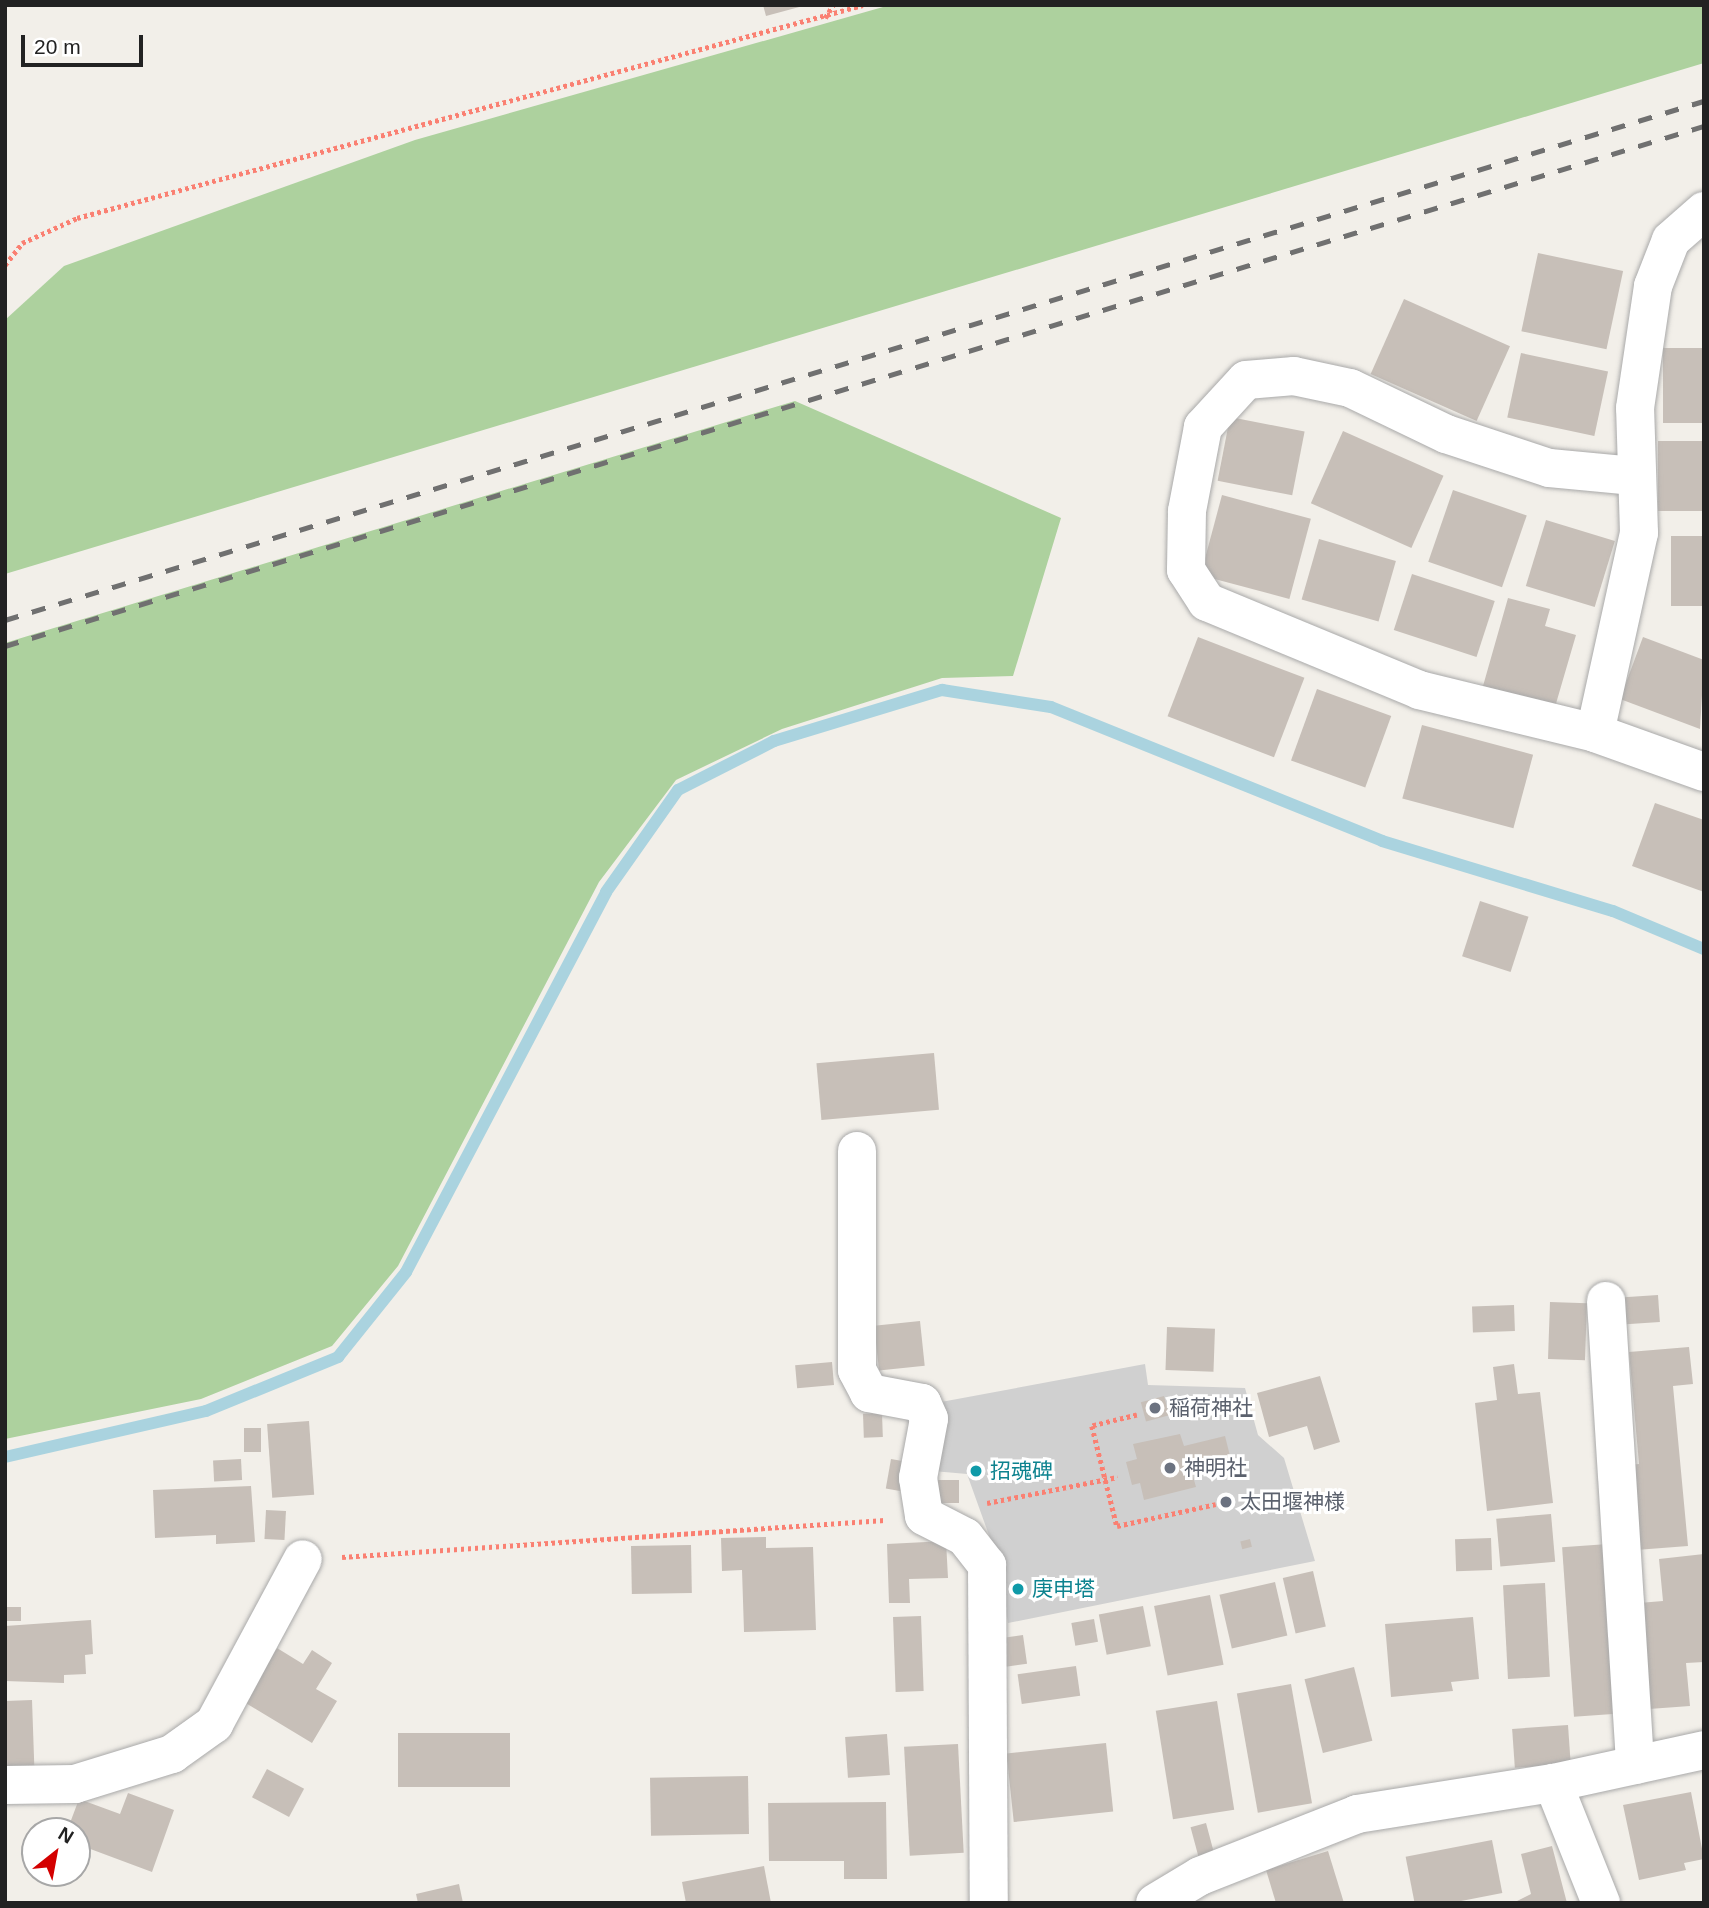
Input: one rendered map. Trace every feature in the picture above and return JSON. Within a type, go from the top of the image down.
[{"type":"street","points":[[1595,733],[1630,595],[1639,533],[1634,476],[1635,408],[1653,286],[1671,240],[1704,211]]},
{"type":"street","points":[[1634,476],[1549,468],[1446,434],[1350,388],[1294,376],[1245,380],[1203,427],[1187,511],[1186,570],[1207,601],[1419,690],[1595,733],[1704,772]]},
{"type":"street","points":[[857,1151],[857,1370],[869,1393],[922,1403],[929,1419],[918,1478],[924,1516],[965,1537],[987,1565],[989,1903]]},
{"type":"street","points":[[1606,1301],[1635,1765]]},
{"type":"street","points":[[5,1785],[75,1784],[172,1754],[214,1724],[303,1559]]},
{"type":"street","points":[[1155,1903],[1200,1876],[1357,1814],[1553,1783],[1704,1749]]},
{"type":"street","points":[[1553,1783],[1601,1903]]},
{"type":"path","points":[[824,18],[832,5]]},
{"type":"path","points":[[5,265],[22,243],[77,218],[824,18],[863,5]]},
{"type":"path","points":[[1137,1415],[1092,1426],[1117,1526],[1216,1504]]},
{"type":"path","points":[[303,1559],[924,1516],[1117,1478]]},
{"type":"shaded area","points":[[1145,1364],[1148,1385],[1245,1388],[1258,1435],[1284,1458],[1315,1561],[1008,1623],[995,1552],[967,1474],[933,1471],[941,1402]]},
{"type":"green space","points":[[890,5],[1704,5],[1704,63],[5,574],[5,320],[64,266],[415,140]]},
{"type":"green space","points":[[795,401],[1061,518],[1013,676],[942,678],[782,729],[676,780],[599,882],[398,1266],[332,1346],[201,1399],[5,1439],[5,643]]},
{"type":"building","points":[[763,5],[803,5],[803,6],[766,16]]},
{"type":"building","points":[[1538,253],[1623,271],[1606,349],[1521,331]]},
{"type":"building","points":[[1404,299],[1510,346],[1477,421],[1371,374]]},
{"type":"building","points":[[1663,348],[1704,348],[1704,423],[1663,423]]},
{"type":"building","points":[[1521,353],[1608,372],[1594,436],[1507,418]]},
{"type":"building","points":[[1230,417],[1305,432],[1292,495],[1218,481]]},
{"type":"building","points":[[1343,431],[1443,476],[1411,548],[1311,503]]},
{"type":"building","points":[[1658,441],[1704,441],[1704,511],[1658,511]]},
{"type":"building","points":[[1453,490],[1527,515],[1502,587],[1428,562]]},
{"type":"building","points":[[1222,495],[1311,519],[1289,599],[1201,575]]},
{"type":"building","points":[[1546,520],[1615,541],[1595,607],[1526,586]]},
{"type":"building","points":[[1671,536],[1704,536],[1704,606],[1671,606]]},
{"type":"building","points":[[1319,539],[1396,561],[1379,622],[1302,600]]},
{"type":"building","points":[[1412,574],[1495,601],[1477,657],[1394,630]]},
{"type":"building","points":[[1508,598],[1550,609],[1545,626],[1576,635],[1555,707],[1483,686]]},
{"type":"building","points":[[1198,637],[1304,678],[1274,757],[1168,716]]},
{"type":"building","points":[[1643,637],[1704,660],[1700,729],[1620,699]]},
{"type":"building","points":[[1317,689],[1391,716],[1365,787],[1291,760]]},
{"type":"building","points":[[1422,725],[1533,755],[1513,828],[1402,798]]},
{"type":"building","points":[[1655,803],[1704,820],[1704,892],[1632,866]]},
{"type":"building","points":[[1480,901],[1529,917],[1511,972],[1462,956]]},
{"type":"building","points":[[934,1053],[939,1110],[821,1120],[816,1063]]},
{"type":"building","points":[[1658,1295],[1660,1322],[1626,1324],[1624,1297]]},
{"type":"building","points":[[1550,1302],[1587,1303],[1585,1360],[1548,1359]]},
{"type":"building","points":[[1514,1305],[1515,1331],[1473,1332],[1472,1306]]},
{"type":"building","points":[[920,1321],[925,1366],[879,1371],[874,1326]]},
{"type":"building","points":[[1167,1327],[1215,1329],[1213,1372],[1165,1370]]},
{"type":"building","points":[[1689,1347],[1693,1384],[1673,1386],[1688,1546],[1636,1550],[1629,1465],[1639,1464],[1629,1352]]},
{"type":"building","points":[[832,1362],[834,1385],[797,1388],[795,1365]]},
{"type":"building","points":[[1514,1364],[1518,1394],[1540,1392],[1553,1503],[1487,1511],[1475,1403],[1497,1400],[1493,1367]]},
{"type":"building","points":[[1320,1376],[1340,1442],[1314,1450],[1307,1426],[1269,1437],[1257,1393]]},
{"type":"building","name":"稲荷神社","points":[[1164,1396],[1169,1415],[1146,1422],[1141,1402]]},
{"type":"building","points":[[882,1413],[883,1437],[864,1438],[863,1414]]},
{"type":"building","points":[[309,1421],[314,1495],[272,1498],[267,1424]]},
{"type":"building","points":[[244,1428],[261,1428],[261,1452],[244,1452]]},
{"type":"building","name":"神明社","points":[[1180,1434],[1184,1446],[1225,1436],[1232,1464],[1192,1473],[1196,1487],[1144,1500],[1140,1483],[1132,1485],[1126,1462],[1137,1459],[1133,1444]]},
{"type":"building","points":[[241,1459],[242,1480],[214,1481],[213,1460]]},
{"type":"building","points":[[891,1459],[914,1463],[908,1493],[886,1489]]},
{"type":"building","points":[[937,1480],[959,1480],[959,1503],[937,1503]]},
{"type":"building","points":[[251,1486],[255,1542],[216,1544],[216,1535],[155,1538],[153,1490]]},
{"type":"building","name":"太田堰神様","points":[[1231,1496],[1232,1506],[1221,1508],[1219,1499]]},
{"type":"building","points":[[266,1510],[286,1511],[284,1540],[264,1539]]},
{"type":"building","points":[[1551,1514],[1555,1562],[1500,1567],[1496,1519]]},
{"type":"building","points":[[766,1537],[766,1548],[813,1547],[816,1630],[744,1632],[742,1570],[722,1571],[721,1538]]},
{"type":"building","points":[[1491,1538],[1492,1570],[1456,1571],[1455,1539]]},
{"type":"building","points":[[1250,1539],[1252,1547],[1242,1549],[1240,1541]]},
{"type":"building","points":[[946,1541],[948,1578],[909,1579],[910,1603],[889,1603],[887,1544]]},
{"type":"building","points":[[1608,1544],[1620,1714],[1574,1717],[1562,1547]]},
{"type":"building","points":[[691,1545],[692,1593],[632,1594],[631,1546]]},
{"type":"building","points":[[1704,1554],[1704,1662],[1686,1663],[1690,1706],[1649,1709],[1639,1603],[1663,1601],[1659,1559]]},
{"type":"building","points":[[1313,1571],[1326,1627],[1296,1634],[1283,1578]]},
{"type":"building","points":[[1275,1582],[1287,1636],[1232,1648],[1219,1595]]},
{"type":"building","points":[[1545,1583],[1550,1677],[1508,1679],[1503,1585]]},
{"type":"building","points":[[1210,1595],[1224,1665],[1168,1676],[1154,1606]]},
{"type":"building","points":[[1143,1606],[1151,1646],[1107,1655],[1099,1615]]},
{"type":"building","points":[[5,1607],[21,1607],[21,1621],[5,1621]]},
{"type":"building","points":[[921,1616],[924,1691],[896,1692],[893,1617]]},
{"type":"building","points":[[1473,1617],[1479,1679],[1451,1682],[1453,1691],[1391,1697],[1385,1624]]},
{"type":"building","points":[[1094,1619],[1098,1642],[1075,1646],[1071,1623]]},
{"type":"building","points":[[91,1620],[93,1654],[85,1655],[86,1674],[64,1675],[64,1683],[5,1681],[5,1626]]},
{"type":"building","points":[[1023,1635],[1027,1664],[1002,1667],[998,1638]]},
{"type":"building","points":[[277,1648],[303,1664],[312,1650],[332,1663],[316,1689],[337,1701],[312,1743],[244,1702]]},
{"type":"building","points":[[1076,1666],[1080,1696],[1022,1704],[1018,1674]]},
{"type":"building","points":[[1354,1667],[1372,1741],[1323,1753],[1305,1679]]},
{"type":"building","points":[[1291,1684],[1312,1803],[1258,1813],[1237,1694]]},
{"type":"building","points":[[32,1700],[35,1772],[8,1773],[5,1701]]},
{"type":"building","points":[[1217,1701],[1234,1810],[1173,1819],[1156,1711]]},
{"type":"building","points":[[1568,1725],[1571,1764],[1515,1768],[1512,1729]]},
{"type":"building","points":[[398,1733],[510,1733],[510,1787],[398,1787]]},
{"type":"building","points":[[887,1734],[890,1775],[848,1778],[845,1737]]},
{"type":"building","points":[[1106,1743],[1113,1812],[1014,1822],[1007,1753]]},
{"type":"building","points":[[958,1744],[964,1853],[910,1856],[904,1747]]},
{"type":"building","points":[[267,1769],[304,1789],[289,1817],[252,1797]]},
{"type":"building","points":[[748,1776],[749,1834],[651,1836],[650,1778]]},
{"type":"building","points":[[1691,1792],[1704,1859],[1684,1863],[1686,1870],[1639,1880],[1623,1805]]},
{"type":"building","points":[[128,1793],[174,1810],[152,1872],[91,1849],[91,1817],[72,1817],[79,1799],[120,1814]]},
{"type":"building","points":[[886,1802],[887,1879],[844,1879],[844,1861],[769,1861],[768,1803]]},
{"type":"building","points":[[1206,1823],[1214,1853],[1199,1857],[1191,1827]]},
{"type":"building","points":[[1492,1840],[1502,1893],[1451,1903],[1415,1903],[1406,1857]]},
{"type":"building","points":[[1552,1846],[1567,1903],[1513,1903],[1531,1894],[1521,1854]]},
{"type":"building","points":[[1328,1851],[1344,1903],[1276,1903],[1266,1870]]},
{"type":"building","points":[[764,1866],[771,1903],[686,1903],[682,1882]]},
{"type":"building","points":[[459,1884],[463,1903],[418,1903],[416,1894]]},
{"type":"waterway","points":[[5,1457],[206,1411],[338,1357],[406,1272],[606,892],[678,790],[774,741],[942,690],[1051,707],[1382,841],[1613,911],[1704,949]]},
{"type":"railway","points":[[5,620],[1704,101]]},
{"type":"railway","points":[[5,646],[1704,126]]},
{"type":"place","name":"稲荷神社","points":[[1155,1408]]},
{"type":"place","name":"神明社","points":[[1170,1468]]},
{"type":"place","name":"招魂碑","points":[[976,1471]]},
{"type":"place","name":"太田堰神様","points":[[1226,1502]]},
{"type":"place","name":"庚申塔","points":[[1018,1589]]}]
